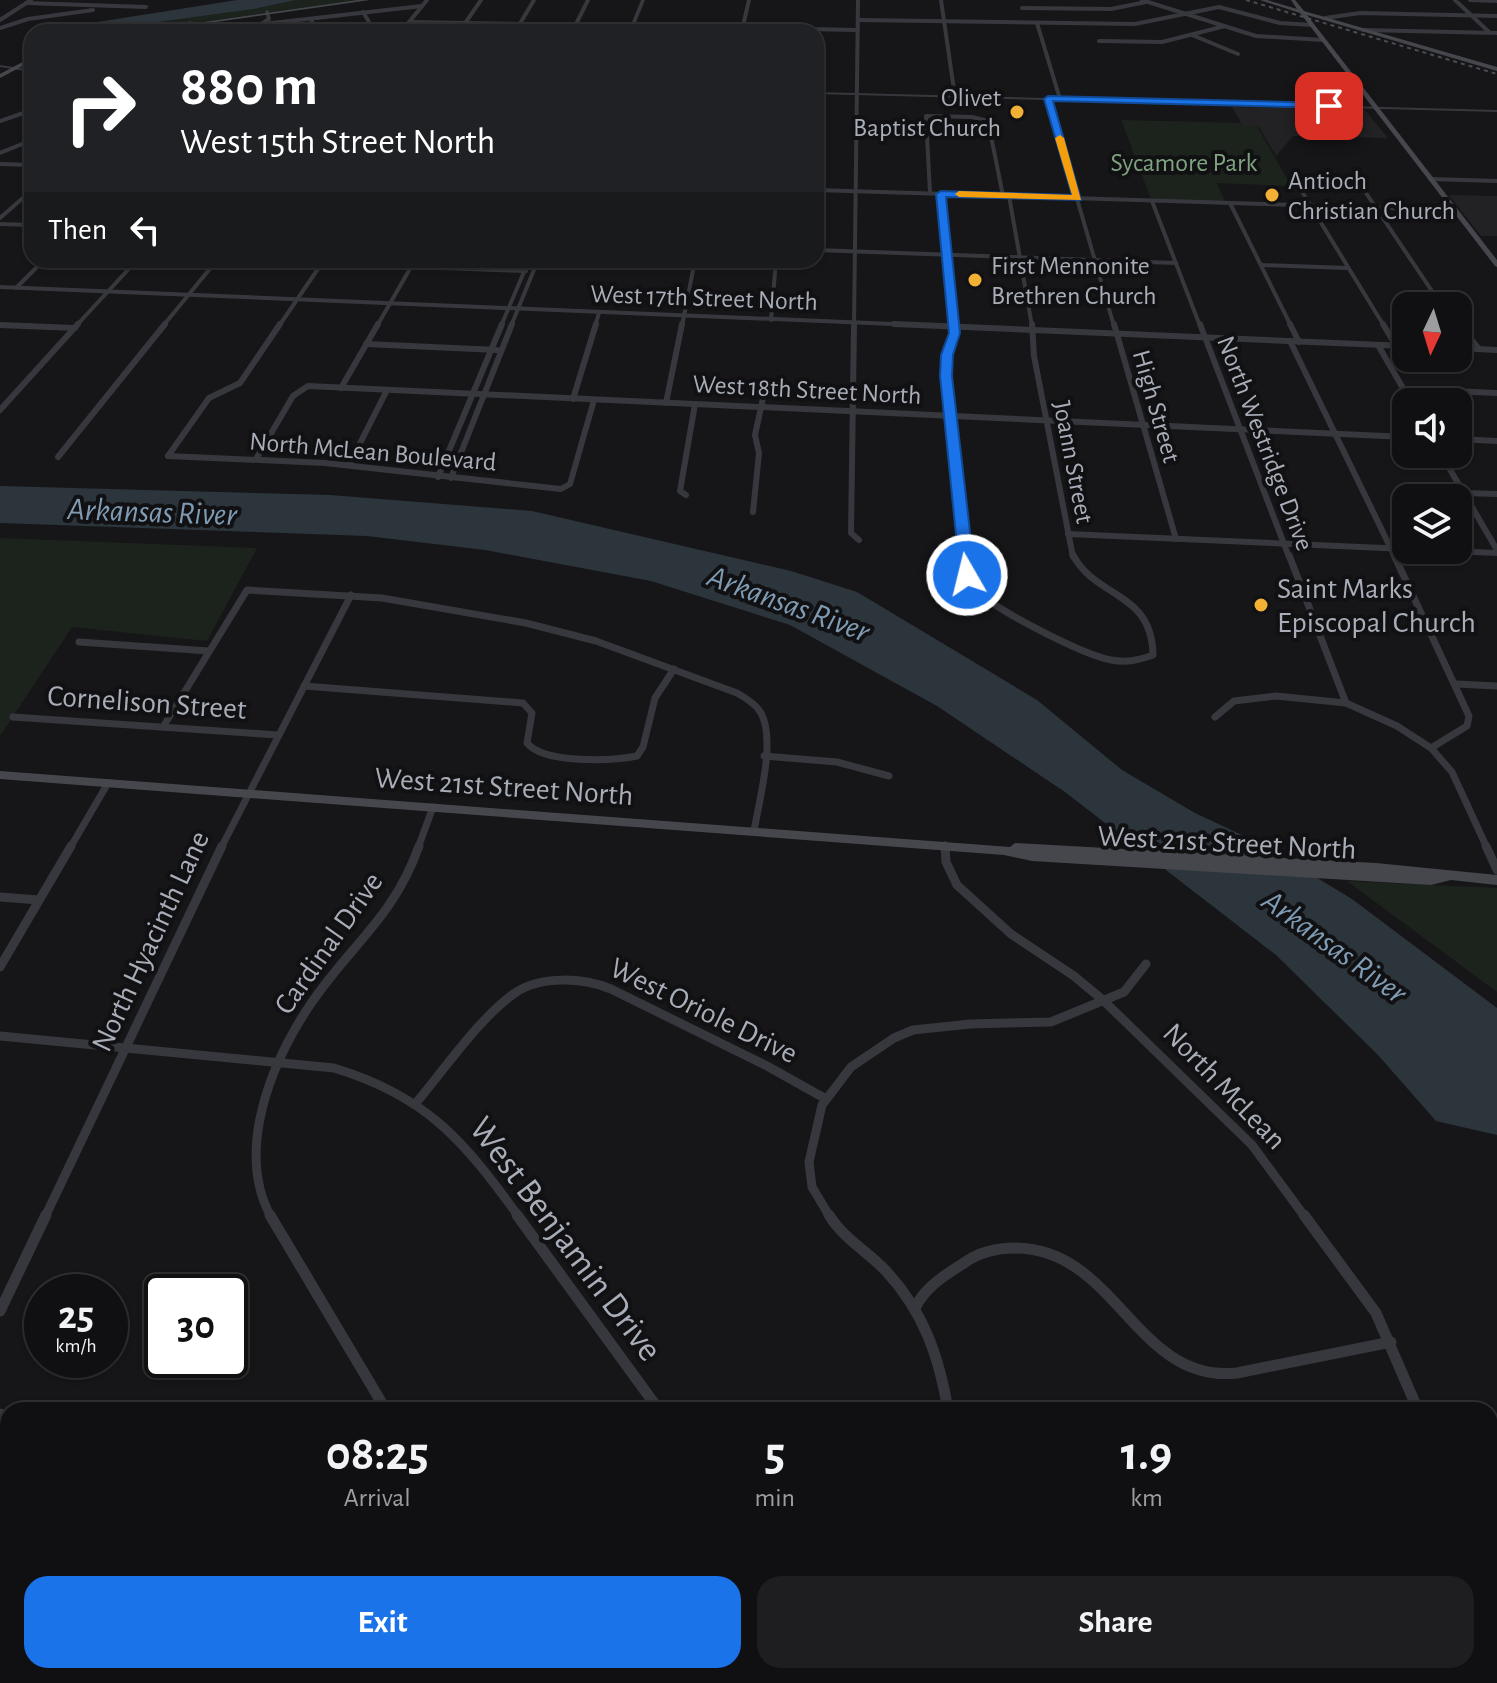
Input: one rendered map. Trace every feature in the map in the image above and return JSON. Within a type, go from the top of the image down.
[{"type":"main road","points":[[184,24],[368,0]]},
{"type":"main road","points":[[1262,0],[1497,69]]},
{"type":"main road","points":[[1293,0],[1497,265]]},
{"type":"main road","points":[[1,74],[24,63]]},
{"type":"main road","name":"West 21st Street North","points":[[0,775],[945,845],[1004,850],[1032,856],[1129,863],[1431,880],[1447,877],[1497,880]]},
{"type":"main road","name":"West 21st Street North","points":[[1004,850],[1029,847],[1429,871],[1447,877]]},
{"type":"street","points":[[0,20],[31,0]]},
{"type":"street","points":[[409,22],[427,0]]},
{"type":"street","points":[[465,23],[481,0]]},
{"type":"street","points":[[409,22],[519,24],[534,0]]},
{"type":"street","points":[[576,24],[588,0]]},
{"type":"street","points":[[633,24],[643,0]]},
{"type":"street","points":[[743,24],[749,0]]},
{"type":"street","points":[[858,0],[851,533],[859,540]]},
{"type":"street","points":[[941,0],[955,97]]},
{"type":"street","points":[[1020,0],[1026,20]]},
{"type":"street","points":[[1022,8],[1111,9],[1154,0]]},
{"type":"street","points":[[1455,0],[1489,33]]},
{"type":"street","points":[[1470,0],[1497,1]]},
{"type":"street","points":[[1144,1],[1269,38],[1323,40]]},
{"type":"street","points":[[26,3],[146,7]]},
{"type":"street","points":[[0,28],[28,19],[112,5]]},
{"type":"street","points":[[263,24],[422,6]]},
{"type":"street","points":[[858,20],[1026,20],[1037,23],[1135,24],[1220,7],[1280,23],[1312,25]]},
{"type":"street","points":[[263,24],[270,18],[267,12]]},
{"type":"street","points":[[363,12],[368,24]]},
{"type":"street","points":[[1325,18],[1360,13],[1497,16]]},
{"type":"street","points":[[311,20],[313,24]]},
{"type":"street","points":[[1037,23],[1060,99]]},
{"type":"street","points":[[1099,41],[1154,42],[1225,26]]},
{"type":"street","points":[[824,31],[858,30]]},
{"type":"street","points":[[1363,30],[1497,33]]},
{"type":"street","points":[[1191,35],[1238,54]]},
{"type":"street","points":[[0,66],[24,70]]},
{"type":"street","points":[[824,93],[1497,111]]},
{"type":"street","name":"High Street","points":[[1048,99],[1176,539]]},
{"type":"street","points":[[0,121],[24,113]]},
{"type":"street","name":"Joann Street","points":[[930,193],[926,116],[985,119],[1021,259],[1034,356],[1073,556],[1083,573],[1132,603],[1145,622],[1153,655],[1133,662],[1108,660],[1057,638],[978,592],[965,566],[950,416]]},
{"type":"street","points":[[0,153],[24,143]]},
{"type":"street","points":[[0,164],[24,165]]},
{"type":"street","points":[[1430,179],[1497,181]]},
{"type":"street","points":[[824,190],[1455,210]]},
{"type":"street","points":[[1301,190],[1392,340]]},
{"type":"street","points":[[1366,193],[1433,292]]},
{"type":"street","points":[[941,194],[954,327],[953,344],[947,355],[950,416]]},
{"type":"street","points":[[0,221],[24,198]]},
{"type":"street","name":"North Westridge Drive","points":[[1152,201],[1346,703]]},
{"type":"street","points":[[1230,203],[1299,342]]},
{"type":"street","points":[[0,221],[24,224]]},
{"type":"street","points":[[824,250],[1176,263]]},
{"type":"street","points":[[1261,265],[1347,268]]},
{"type":"street","points":[[16,288],[36,268]]},
{"type":"street","points":[[0,410],[130,268]]},
{"type":"street","points":[[58,457],[210,268]]},
{"type":"street","points":[[297,300],[319,268]]},
{"type":"street","points":[[341,388],[410,268]]},
{"type":"street","points":[[439,268],[533,272]]},
{"type":"street","points":[[438,477],[525,268]]},
{"type":"street","points":[[451,478],[535,268]]},
{"type":"street","points":[[666,403],[693,268]]},
{"type":"street","points":[[771,320],[775,268]]},
{"type":"street","name":"West 17th Street North","points":[[0,287],[1392,346]]},
{"type":"street","name":"North McLean Boulevard","points":[[297,300],[240,383],[209,398],[168,456],[349,465],[561,489],[570,482],[594,400]]},
{"type":"street","points":[[573,399],[599,313]]},
{"type":"street","points":[[0,325],[75,328]]},
{"type":"street","points":[[1472,340],[1479,349]]},
{"type":"street","points":[[1290,341],[1469,716],[1467,726],[1431,748]]},
{"type":"street","points":[[366,344],[501,350]]},
{"type":"street","points":[[1378,345],[1403,388]]},
{"type":"street","points":[[1472,349],[1497,350]]},
{"type":"street","name":"West 18th Street North","points":[[256,459],[293,396],[302,388],[1392,436]]},
{"type":"street","points":[[753,512],[759,453],[755,435],[765,389]]},
{"type":"street","points":[[349,465],[387,390]]},
{"type":"street","points":[[1472,392],[1497,393]]},
{"type":"street","points":[[686,495],[680,491],[695,404]]},
{"type":"street","points":[[1472,440],[1497,441]]},
{"type":"street","points":[[1472,493],[1497,494]]},
{"type":"street","points":[[1472,507],[1497,552]]},
{"type":"street","points":[[1068,534],[1390,548]]},
{"type":"street","points":[[1472,551],[1497,552]]},
{"type":"street","points":[[163,727],[247,590],[351,595],[446,608],[526,623],[596,641],[737,693],[751,702],[765,721],[764,756],[754,831]]},
{"type":"street","name":"North Hyacinth Lane","points":[[0,1311],[248,793],[351,595]]},
{"type":"street","points":[[79,642],[209,651]]},
{"type":"street","points":[[304,686],[523,703],[532,713],[527,743],[532,749],[551,756],[618,760],[637,756],[643,747],[655,698],[674,669]]},
{"type":"street","points":[[1456,684],[1497,686]]},
{"type":"street","points":[[1215,717],[1234,701],[1276,696],[1346,703],[1397,726],[1431,748],[1452,772],[1497,870]]},
{"type":"street","name":"Cornelison Street","points":[[13,717],[278,735]]},
{"type":"street","points":[[764,756],[837,762],[889,776]]},
{"type":"street","points":[[0,967],[108,783]]},
{"type":"street","name":"Cardinal Drive","points":[[381,1402],[269,1213],[259,1187],[256,1162],[260,1123],[282,1061],[310,1005],[376,925],[403,886],[433,807]]},
{"type":"street","name":"North McLean","points":[[945,845],[946,862],[957,885],[1011,934],[1074,976],[1104,1001],[1252,1145],[1376,1313],[1415,1402]]},
{"type":"street","points":[[0,897],[39,900]]},
{"type":"street","points":[[947,1402],[940,1363],[915,1308],[886,1271],[835,1225],[812,1187],[809,1162],[814,1132],[826,1099],[851,1067],[876,1048],[913,1030],[970,1024],[1051,1022],[1124,992],[1146,964]]},
{"type":"street","name":"West Oriole Drive","points":[[416,1103],[506,999],[532,985],[572,980],[592,981],[611,989],[767,1066],[826,1099]]},
{"type":"street","name":"West Benjamin Drive","points":[[0,1036],[282,1061],[360,1075],[416,1103],[452,1131],[475,1157],[653,1402]]},
{"type":"street","points":[[915,1308],[919,1297],[932,1285],[974,1255],[998,1248],[1026,1248],[1049,1253],[1077,1265],[1134,1324],[1173,1356],[1217,1374],[1245,1372],[1391,1342]]},
{"type":"shaded area","points":[[1232,107],[1365,110],[1388,138],[1293,136],[1276,156],[1259,127],[1243,126]]},
{"type":"shaded area","points":[[1449,195],[1497,196],[1497,236],[1481,236]]},
{"type":"green space","points":[[296,0],[362,0],[187,24],[143,24]]},
{"type":"green space","name":"Sycamore Park","points":[[1121,120],[1257,126],[1291,186],[1217,183],[1225,202],[1151,199]]},
{"type":"green space","points":[[0,538],[257,548],[207,641],[72,627],[0,736]]},
{"type":"green space","points":[[1347,881],[1497,888],[1497,992]]},
{"type":"water","points":[[237,0],[296,0],[143,24],[85,24]]},
{"type":"water","name":"Arkansas River","points":[[0,486],[330,495],[532,511],[791,571],[857,592],[1037,700],[1122,770],[1195,813],[1259,843],[1352,899],[1497,1008],[1497,1135],[1436,1121],[1378,1055],[1276,955],[1065,792],[937,706],[790,625],[651,581],[485,550],[367,536],[0,523]]},
{"type":"railway","points":[[1246,0],[1497,74]]},
{"type":"slow traffic","points":[[959,194],[1077,198],[1060,138]]},
{"type":"place","name":"Olivet Baptist Church","points":[[1017,112]]},
{"type":"place","name":"Antioch Christian Church","points":[[1272,195]]},
{"type":"place","name":"First Mennonite Brethren Church","points":[[975,280]]},
{"type":"place","name":"Saint Marks Episcopal Church","points":[[1261,605]]},
{"type":"route","points":[[967,575],[946,376],[947,355],[954,333],[941,194],[1077,198],[1048,99],[1329,106]]}]
